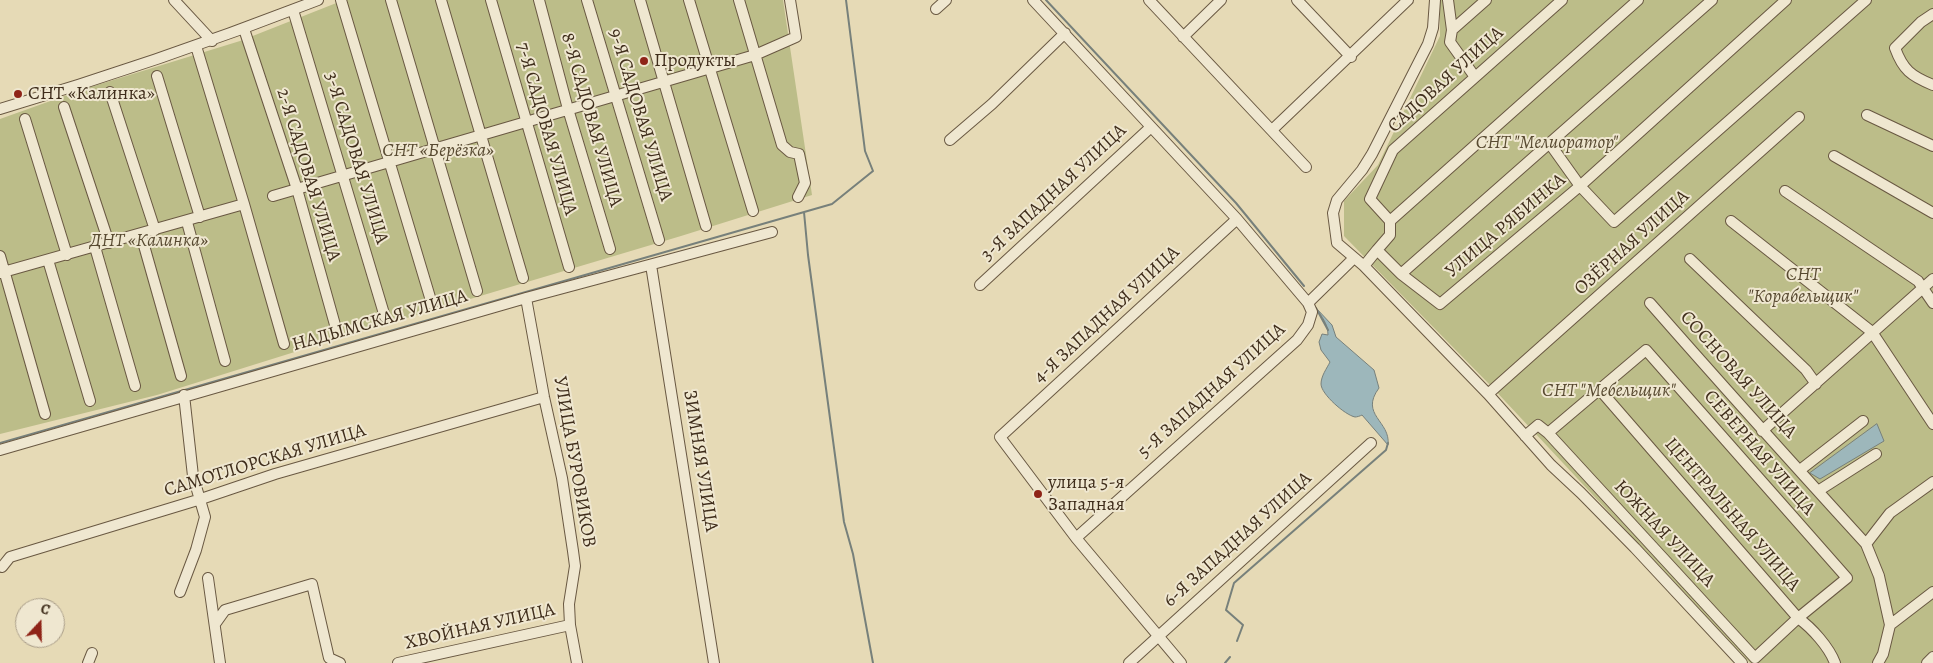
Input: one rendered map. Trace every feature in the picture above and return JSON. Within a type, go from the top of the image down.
[{"type":"street","points":[[174,0],[212,41]]},
{"type":"street","points":[[0,109],[105,77],[212,41],[318,0]]},
{"type":"street","points":[[341,0],[432,304]]},
{"type":"street","points":[[391,0],[476,291]]},
{"type":"street","points":[[441,0],[523,278]]},
{"type":"street","name":"7-Я САДОВАЯ УЛИЦА","points":[[491,0],[569,267]]},
{"type":"street","name":"8-Я САДОВАЯ УЛИЦА","points":[[539,0],[568,109],[610,249]]},
{"type":"street","name":"9-Я САДОВАЯ УЛИЦА","points":[[587,0],[659,240]]},
{"type":"street","points":[[640,0],[706,226]]},
{"type":"street","points":[[690,0],[753,211]]},
{"type":"street","points":[[739,0],[782,146],[790,152],[799,154],[805,183],[798,197]]},
{"type":"street","points":[[273,196],[755,55],[796,37],[790,0]]},
{"type":"street","points":[[936,9],[946,0]]},
{"type":"street","points":[[1033,0],[1237,219],[1308,303],[1354,258]]},
{"type":"street","points":[[1149,0],[1306,167]]},
{"type":"street","points":[[1183,37],[1221,0]]},
{"type":"street","points":[[1297,0],[1350,56]]},
{"type":"street","points":[[1272,130],[1408,0]]},
{"type":"street","points":[[1435,0],[1433,28],[1427,47],[1372,154],[1362,170],[1337,200],[1333,213],[1337,243],[1364,266],[1488,394],[1551,466],[1581,493],[1635,548],[1742,663]]},
{"type":"street","points":[[1448,0],[1452,30],[1450,42],[1475,77]]},
{"type":"street","points":[[1452,30],[1486,0]]},
{"type":"street","name":"САДОВАЯ УЛИЦА","points":[[1390,221],[1370,199],[1394,150],[1562,0]]},
{"type":"street","points":[[1364,266],[1390,234],[1390,221],[1638,0]]},
{"type":"street","points":[[1377,250],[1401,274],[1712,0]]},
{"type":"street","name":"УЛИЦА РЯБИНКА","points":[[1401,274],[1440,304],[1580,186],[1786,0]]},
{"type":"street","name":"ОЗЁРНАЯ УЛИЦА","points":[[1580,186],[1614,222],[1866,0]]},
{"type":"street","name":"3-Я САДОВАЯ УЛИЦА","points":[[293,10],[385,317]]},
{"type":"street","points":[[1933,14],[1921,22],[1895,48],[1900,63],[1917,78],[1933,85]]},
{"type":"street","name":"2-Я САДОВАЯ УЛИЦА","points":[[244,29],[296,189],[337,332]]},
{"type":"street","points":[[950,140],[992,104],[1065,33]]},
{"type":"street","points":[[196,46],[284,344]]},
{"type":"street","points":[[157,76],[200,217]]},
{"type":"street","points":[[110,92],[155,230]]},
{"type":"street","points":[[64,107],[109,243]]},
{"type":"street","points":[[1867,115],[1933,146]]},
{"type":"street","name":"ОЗЁРНАЯ УЛИЦА","points":[[1488,394],[1634,266],[1798,117]]},
{"type":"street","points":[[25,119],[67,255]]},
{"type":"street","name":"3-Я ЗАПАДНАЯ УЛИЦА","points":[[980,285],[1152,127]]},
{"type":"street","points":[[1550,144],[1580,186]]},
{"type":"street","points":[[1834,156],[1933,213]]},
{"type":"street","points":[[1785,191],[1918,281],[1933,303]]},
{"type":"street","points":[[2,273],[244,204]]},
{"type":"street","name":"4-Я ЗАПАДНАЯ УЛИЦА","points":[[1076,538],[1000,438],[1237,219]]},
{"type":"street","points":[[1731,221],[1872,332],[1933,424]]},
{"type":"street","points":[[186,222],[226,361]]},
{"type":"street","name":"НАДЫМСКАЯ УЛИЦА","points":[[0,450],[184,395],[526,298],[772,232]]},
{"type":"street","points":[[141,234],[181,376]]},
{"type":"street","points":[[95,247],[135,386]]},
{"type":"street","points":[[0,256],[2,273],[45,414]]},
{"type":"street","points":[[1690,259],[1806,370],[1816,384]]},
{"type":"street","points":[[48,260],[90,401]]},
{"type":"street","name":"ЗИМНЯЯ УЛИЦА","points":[[652,265],[714,663]]},
{"type":"street","points":[[1762,430],[1933,279]]},
{"type":"street","name":"УЛИЦА БУРОВИКОВ","points":[[526,298],[544,397],[562,478],[573,551],[574,566],[569,604],[570,625],[577,663]]},
{"type":"street","name":"СОСНОВАЯ УЛИЦА","points":[[1650,302],[1762,430],[1866,544]]},
{"type":"street","name":"5-Я ЗАПАДНАЯ УЛИЦА","points":[[1076,538],[1297,340],[1308,325],[1312,312],[1308,303]]},
{"type":"street","name":"СЕВЕРНАЯ УЛИЦА","points":[[1600,390],[1646,350],[1847,578],[1798,618]]},
{"type":"street","points":[[1525,436],[1538,425],[1548,433],[1600,390]]},
{"type":"street","name":"ЦЕНТРАЛЬНАЯ УЛИЦА","points":[[1600,390],[1798,618],[1806,623],[1832,655],[1835,663]]},
{"type":"street","points":[[180,592],[196,550],[205,517],[193,476],[184,395]]},
{"type":"street","name":"САМОТЛОРСКАЯ УЛИЦА","points":[[2,567],[10,558],[275,474],[544,397]]},
{"type":"street","points":[[1800,470],[1864,421]]},
{"type":"street","name":"ЮЖНАЯ УЛИЦА","points":[[1548,433],[1755,658],[1798,618]]},
{"type":"street","name":"6-Я ЗАПАДНАЯ УЛИЦА","points":[[1128,663],[1371,443]]},
{"type":"street","points":[[1818,491],[1876,454]]},
{"type":"street","points":[[1878,663],[1890,625],[1879,576],[1866,544],[1890,513],[1933,482]]},
{"type":"street","points":[[1076,538],[1181,663]]},
{"type":"street","points":[[208,578],[220,663]]},
{"type":"street","points":[[215,624],[225,610],[312,584],[329,658],[340,663]]},
{"type":"street","points":[[1890,625],[1933,592]]},
{"type":"street","name":"ХВОЙНАЯ УЛИЦА","points":[[398,663],[570,625]]},
{"type":"street","points":[[1927,663],[1933,658]]},
{"type":"green space","name":"СНТ «Берёзка»","points":[[344,0],[783,0],[812,195],[157,395],[0,434],[0,119],[84,89],[240,41]]},
{"type":"green space","points":[[1440,0],[1933,0],[1933,663],[1750,663],[1490,385],[1344,236],[1344,201],[1378,165],[1440,36]]},
{"type":"water","points":[[1316,308],[1332,325],[1336,337],[1374,370],[1379,388],[1372,405],[1388,437],[1388,445],[1362,415],[1355,417],[1345,412],[1329,398],[1322,388],[1322,378],[1330,362],[1321,350],[1319,342],[1322,334],[1328,335],[1328,331]]},
{"type":"water","points":[[1877,424],[1884,441],[1820,479],[1810,473]]},
{"type":"waterway","points":[[0,443],[832,204],[873,171],[865,151],[846,0]]},
{"type":"waterway","points":[[1046,0],[1236,203],[1304,286]]},
{"type":"waterway","points":[[804,212],[808,255],[844,522],[853,554],[873,663]]},
{"type":"waterway","points":[[1316,308],[1328,330]]},
{"type":"waterway","points":[[1237,641],[1243,625],[1226,610],[1234,583],[1386,450],[1388,443]]},
{"type":"waterway","points":[[1225,663],[1230,657]]},
{"type":"place","name":"Продукты","points":[[644,61]]},
{"type":"place","name":"СНТ «Калинка»","points":[[18,94]]},
{"type":"place","name":"улица 5-я Западная","points":[[1038,494]]},
{"type":"park label","name":"СНТ \"Мелиоратор\"","points":[[1547,143]]},
{"type":"park label","name":"ДНТ «Калинка»","points":[[149,241]]},
{"type":"park label","name":"СНТ \"Корабельщик\"","points":[[1803,286]]},
{"type":"park label","name":"СНТ \"Мебельщик\"","points":[[1609,391]]}]
